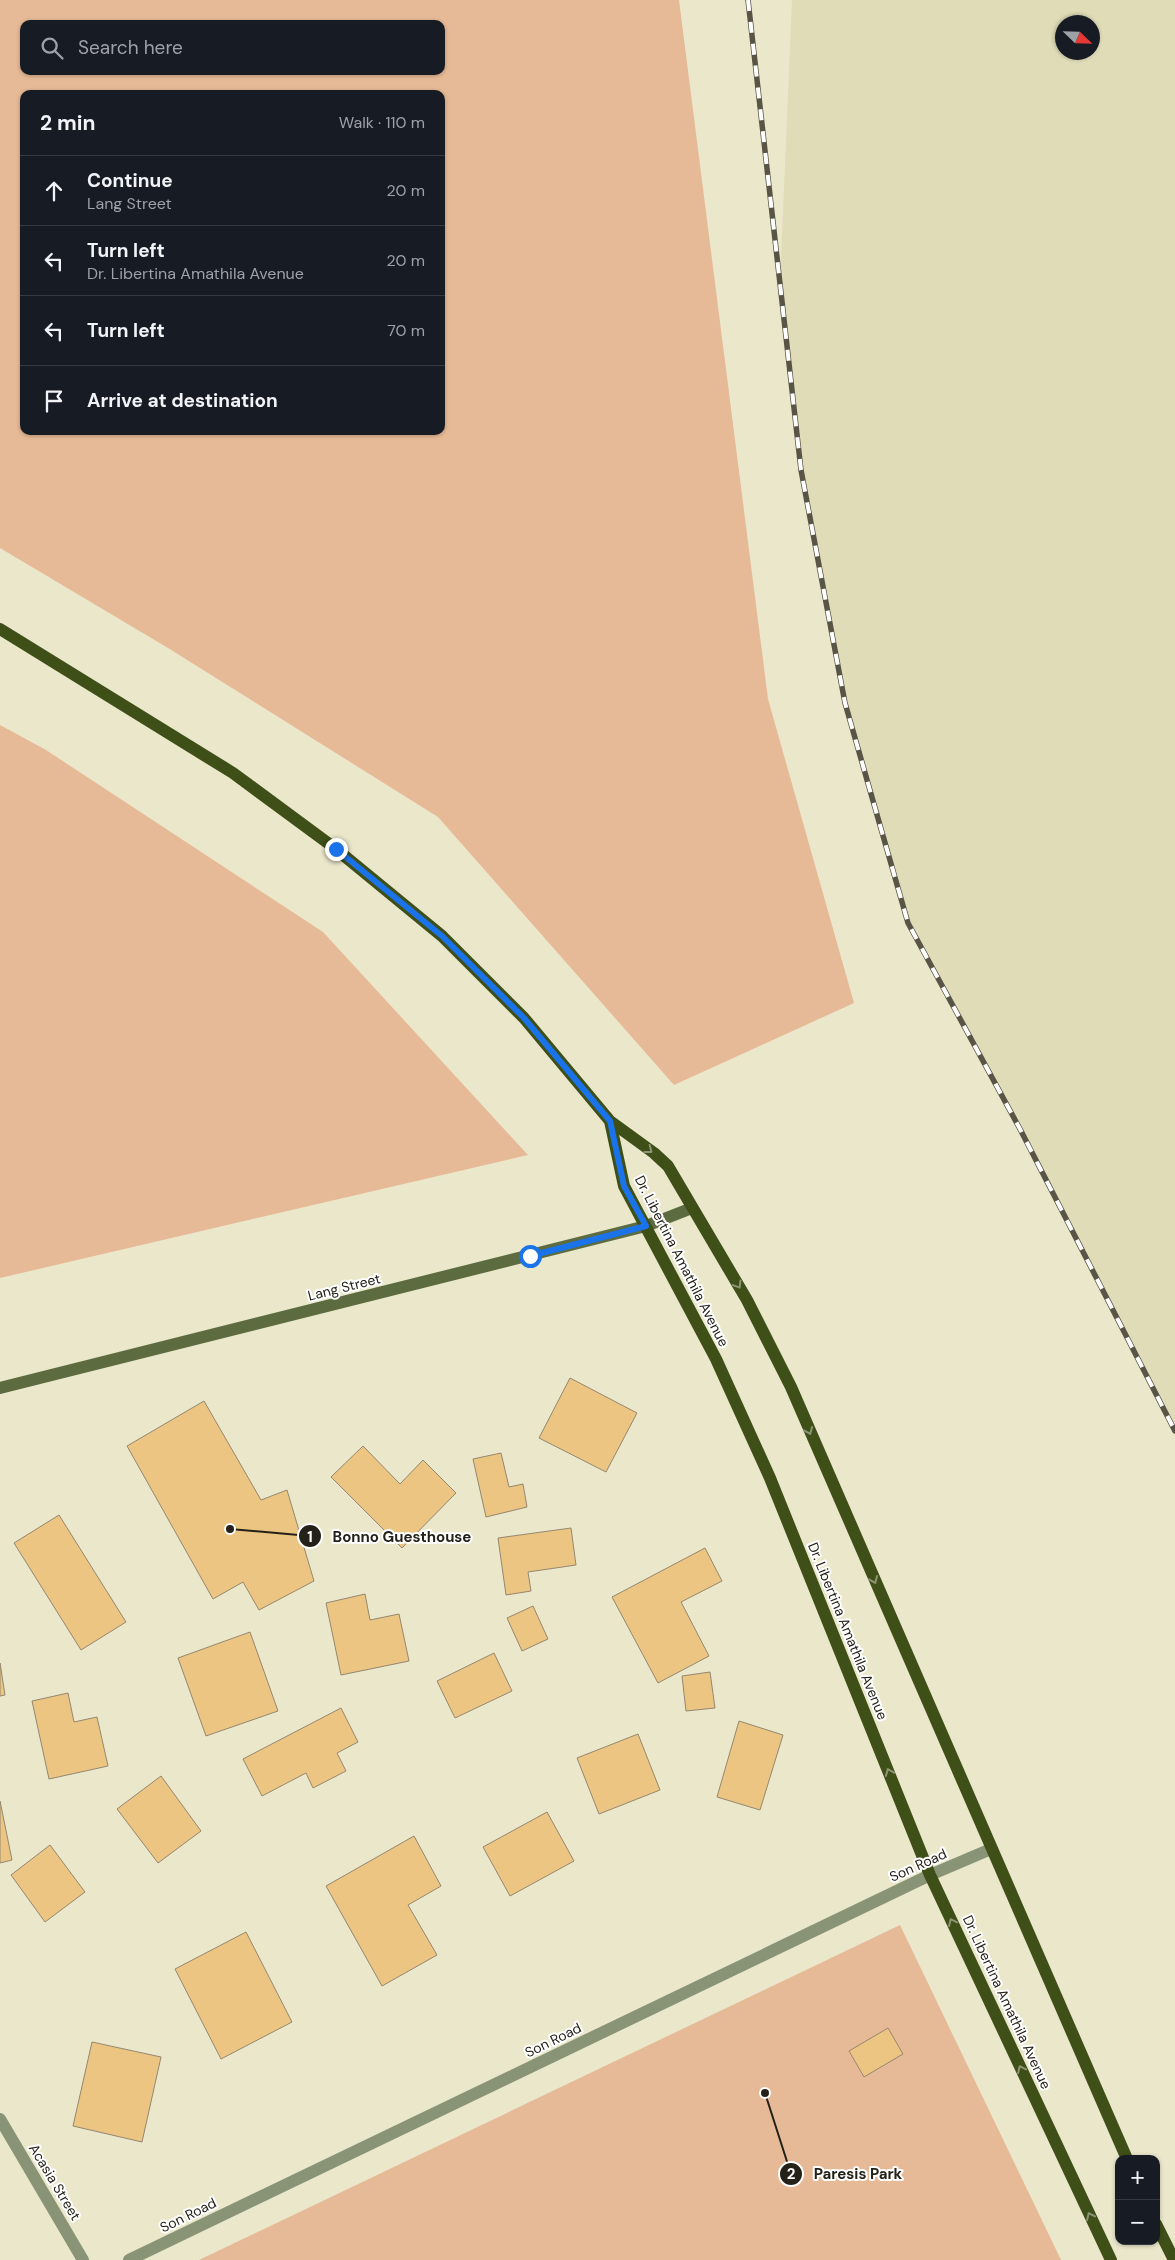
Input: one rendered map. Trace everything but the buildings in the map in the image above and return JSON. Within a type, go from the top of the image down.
[{"type":"main road","points":[[0,629],[233,773],[336,849],[442,936],[524,1018],[610,1121]]},
{"type":"main road","name":"Dr. Libertina Amathila Avenue","points":[[610,1121],[654,1153],[668,1166],[747,1300],[791,1388],[1125,2155]]},
{"type":"main road","name":"Dr. Libertina Amathila Avenue","points":[[610,1121],[624,1186],[716,1358],[770,1478],[930,1875],[1111,2260]]},
{"type":"main road","points":[[1160,2232],[1174,2260]]},
{"type":"street","name":"Lang Street","points":[[0,1388],[646,1226],[692,1208]]},
{"type":"street","name":"Son Road","points":[[129,2260],[930,1875],[991,1850]]},
{"type":"street","name":"Acasia Street","points":[[0,2119],[83,2260]]},
{"type":"shaded area","points":[[0,0],[679,0],[768,699],[854,1003],[674,1085],[438,817],[168,648],[0,548]]},
{"type":"shaded area","points":[[792,0],[1175,0],[1175,1431],[1020,1129],[908,923],[845,703],[801,470],[780,282]]},
{"type":"shaded area","points":[[0,725],[46,750],[323,932],[528,1155],[0,1278]]},
{"type":"shaded area","points":[[900,1925],[1061,2260],[199,2260]]},
{"type":"railway","points":[[748,0],[801,470],[845,703],[908,923],[1020,1129],[1175,1431]]},
{"type":"place","name":"Bonno Guesthouse","points":[[230,1529]]},
{"type":"place","name":"Paresis Park","points":[[765,2093]]},
{"type":"route","points":[[336,849],[442,936],[524,1018],[610,1121],[624,1186],[646,1226],[530,1256]]}]
